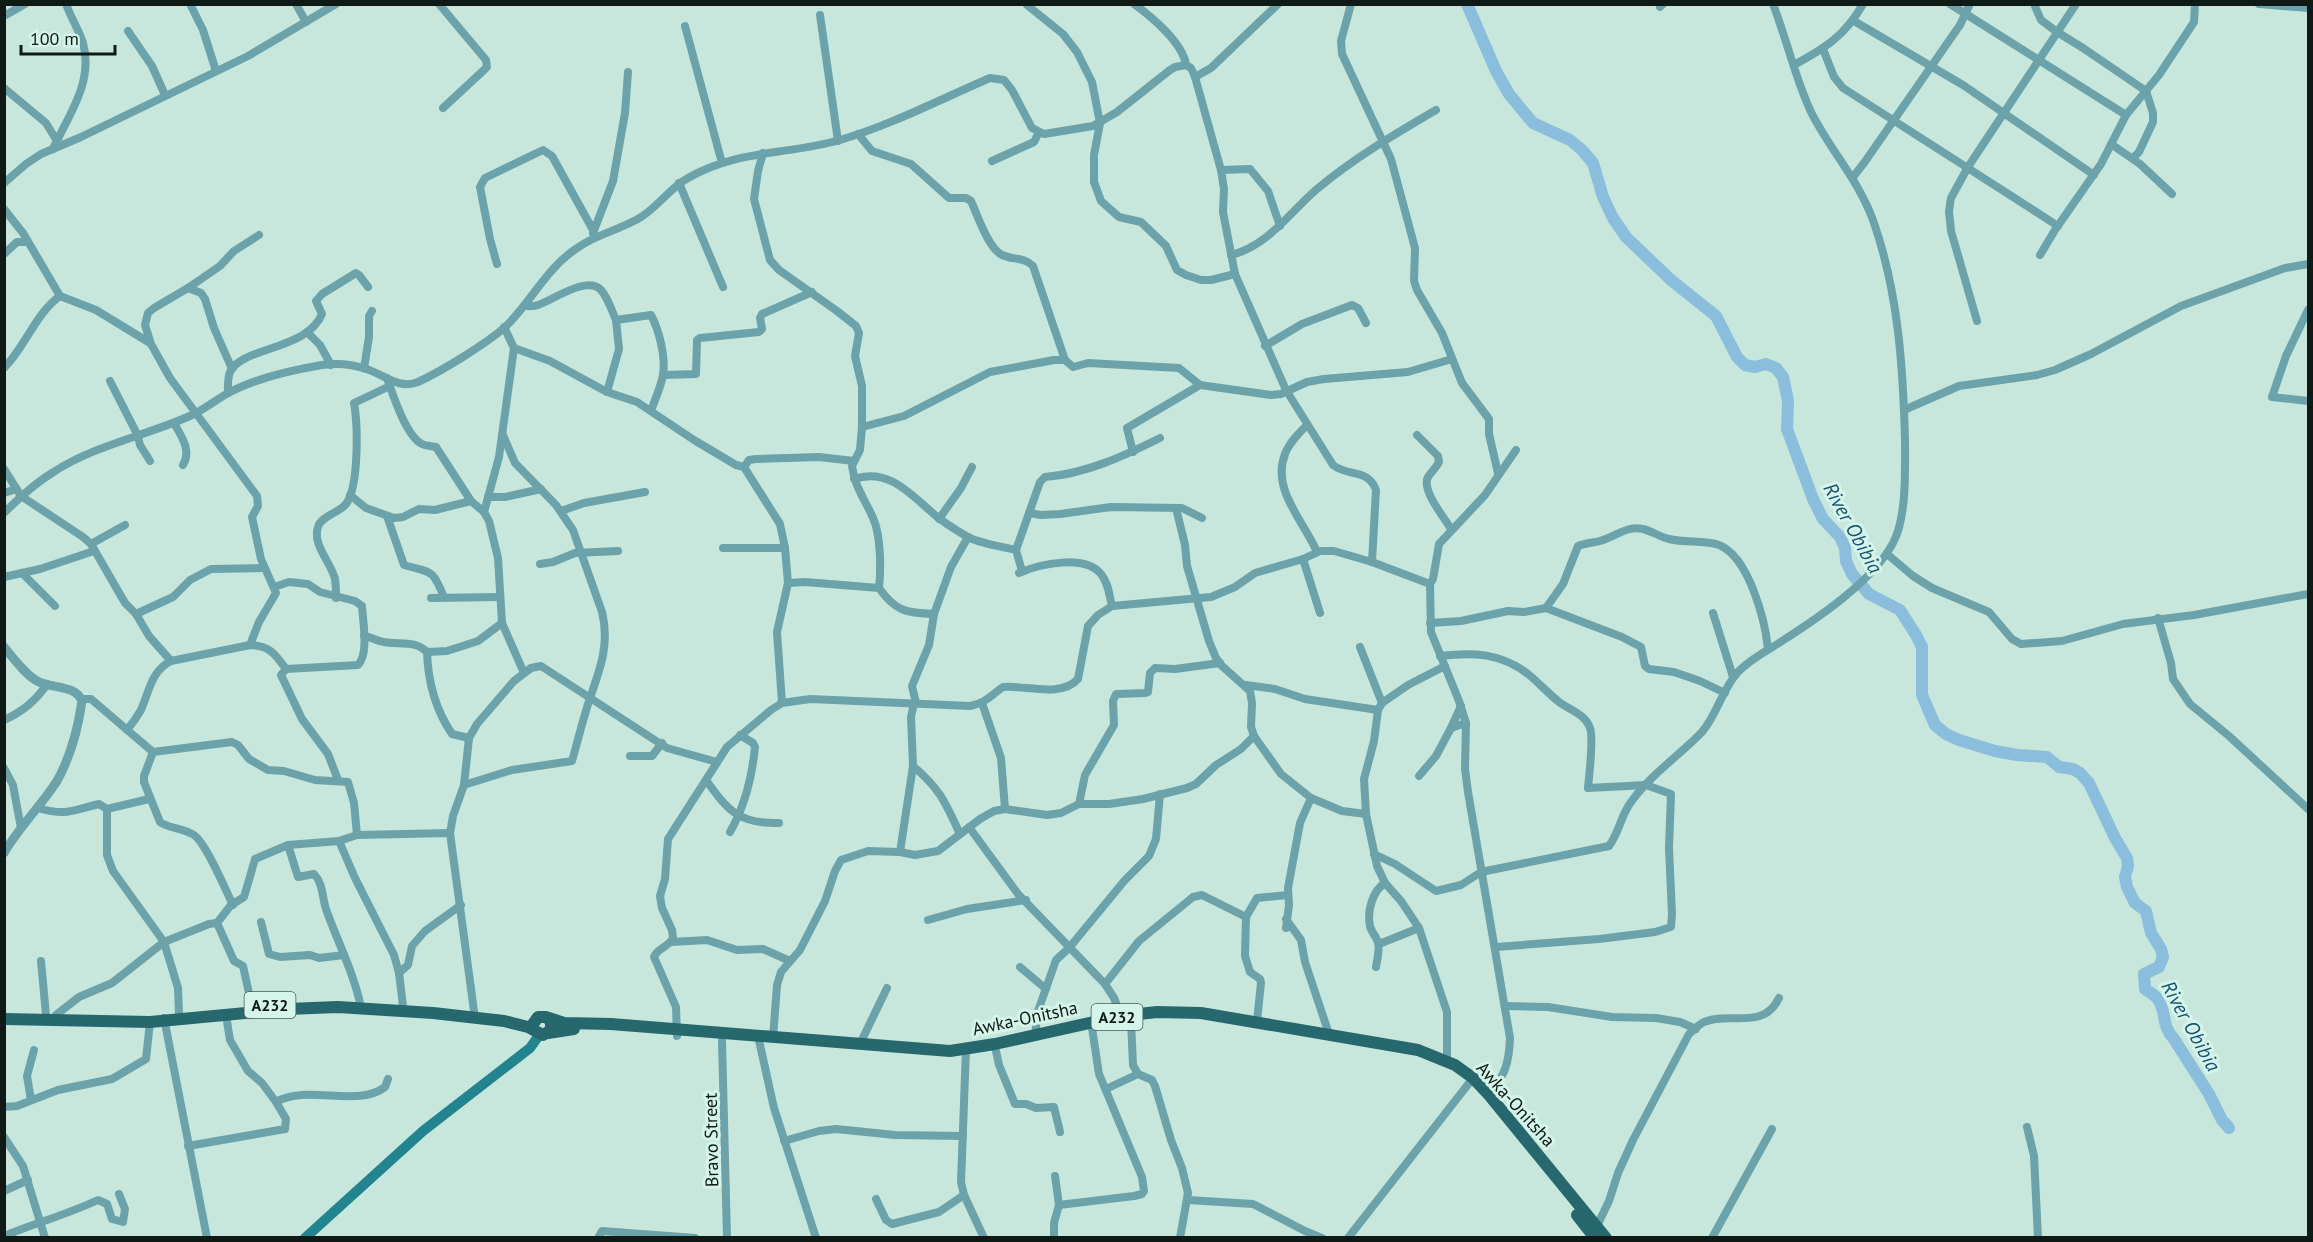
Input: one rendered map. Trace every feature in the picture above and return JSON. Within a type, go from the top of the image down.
[{"type":"main road","name":"A232","points":[[4,1019],[150,1022],[179,1014],[308,1002],[360,1003],[474,1011],[539,1029]]},
{"type":"main road","name":"A232","points":[[4,1013],[164,1018],[338,1007],[433,1013],[504,1021],[539,1029]]},
{"type":"main road","name":"Awka-Onitsha","points":[[539,1029],[552,1026],[549,1018],[571,1024],[758,1040],[893,1055],[996,1051],[1157,1012],[1179,1012],[1257,1021],[1404,1047],[1447,1061],[1489,1095],[1596,1232]]},
{"type":"main road","name":"Awka-Onitsha","points":[[539,1029],[677,1033],[722,1041],[773,1038],[966,1052],[1035,1035],[1126,1019],[1162,1019],[1209,1021],[1407,1055],[1445,1068],[1470,1081],[1596,1232],[1606,1238]]},
{"type":"main road","points":[[305,1238],[423,1131],[530,1048],[539,1029]]},
{"type":"street","points":[[4,16],[25,4]]},
{"type":"street","points":[[53,149],[71,117],[84,80],[83,45],[66,4]]},
{"type":"street","points":[[190,4],[203,30],[216,71]]},
{"type":"street","points":[[296,4],[306,22]]},
{"type":"street","points":[[4,183],[40,154],[248,56],[336,4]]},
{"type":"street","points":[[439,4],[469,38],[487,64],[485,69],[443,108]]},
{"type":"street","points":[[1134,4],[1152,18],[1182,50],[1186,65]]},
{"type":"street","points":[[1195,77],[1211,68],[1278,4]]},
{"type":"street","points":[[1351,4],[1341,41],[1342,54],[1383,141],[1395,173],[1414,248],[1414,280],[1417,290],[1442,333],[1462,383],[1489,419],[1489,434],[1498,473]]},
{"type":"street","points":[[1374,854],[1395,864],[1436,891],[1461,885],[1481,872],[1609,846],[1630,803],[1703,730],[1733,677],[1753,658],[1803,627],[1852,590],[1887,554],[1895,541],[1901,515],[1905,470],[1904,410],[1897,319],[1890,276],[1872,219],[1853,177],[1819,128],[1810,109],[1773,4]]},
{"type":"street","points":[[1794,65],[1841,36],[1854,21],[1863,4]]},
{"type":"street","points":[[1950,4],[2126,116]]},
{"type":"street","points":[[1853,177],[1960,24],[1970,4]]},
{"type":"street","points":[[2034,4],[2041,20],[2146,92],[2153,113],[2153,122],[2139,152],[2133,158]]},
{"type":"street","points":[[1977,321],[1958,257],[1949,212],[1951,198],[1968,167],[2076,4]]},
{"type":"street","points":[[2040,255],[2094,175],[2126,116],[2159,75],[2194,22],[2195,4]]},
{"type":"street","points":[[1027,5],[1063,34],[1077,52],[1092,82],[1100,123],[1094,155],[1094,182],[1101,201],[1119,217],[1141,222],[1166,246],[1177,270],[1186,275],[1201,280],[1211,280],[1236,274]]},
{"type":"street","points":[[2260,5],[2308,8]]},
{"type":"street","points":[[820,15],[838,141]]},
{"type":"street","points":[[1854,21],[1930,65],[2094,175]]},
{"type":"street","points":[[685,26],[722,163]]},
{"type":"street","points":[[128,31],[152,66],[165,95]]},
{"type":"street","points":[[1823,49],[1838,83],[2058,226]]},
{"type":"street","points":[[4,513],[19,492],[70,462],[174,423],[195,414],[228,393],[267,378],[331,365],[351,365],[364,368],[388,382],[401,384],[420,381],[475,349],[504,327],[560,262],[593,234],[636,220],[679,183],[722,163],[763,153],[838,141],[994,77],[1004,80],[1012,90],[1032,128],[1039,132],[1071,130],[1100,123],[1175,66],[1186,65],[1191,68],[1195,77],[1221,170],[1224,189],[1223,212],[1236,274],[1265,346],[1286,390],[1333,465],[1338,469],[1368,477],[1373,481],[1376,489],[1372,561]]},
{"type":"street","points":[[593,234],[613,181],[625,113],[628,72]]},
{"type":"street","points":[[4,88],[46,123],[57,141]]},
{"type":"street","points":[[1231,255],[1245,250],[1280,226],[1318,189],[1383,141],[1436,110]]},
{"type":"street","points":[[992,161],[1034,142],[1039,132]]},
{"type":"street","points":[[858,134],[872,151],[911,164],[949,198],[966,198],[971,201],[994,249],[1002,255],[1028,260],[1033,266],[1065,360],[1073,367],[1088,363],[1179,368],[1200,385],[1263,394],[1281,394],[1307,382],[1408,372],[1452,360]]},
{"type":"street","points":[[2111,144],[2133,158],[2172,194]]},
{"type":"street","points":[[497,264],[489,239],[480,187],[485,178],[543,150],[552,156],[593,234]]},
{"type":"street","points":[[763,153],[754,199],[768,256],[779,270],[856,326],[859,333],[855,356],[862,386],[862,427],[860,450],[852,466],[855,479],[876,528],[880,569],[879,588],[896,608],[917,614],[933,614]]},
{"type":"street","points":[[1221,170],[1250,169],[1268,191],[1280,226]]},
{"type":"street","points":[[679,183],[723,287]]},
{"type":"street","points":[[4,210],[28,242],[60,296],[96,310],[151,344]]},
{"type":"street","points":[[250,645],[259,622],[276,596],[274,587],[263,568],[252,517],[258,506],[256,496],[170,378],[151,344],[145,325],[148,313],[154,308],[220,266],[229,255],[259,235]]},
{"type":"street","points":[[4,254],[17,242],[28,242]]},
{"type":"street","points":[[1904,410],[1959,386],[2037,375],[2055,370],[2091,354],[2181,306],[2285,268],[2308,264]]},
{"type":"street","points":[[228,393],[228,378],[232,369],[241,361],[278,348],[307,332],[322,317],[316,301],[322,294],[356,273],[368,287]]},
{"type":"street","points":[[524,306],[537,306],[584,285],[593,285],[602,292],[616,320],[619,349],[607,392]]},
{"type":"street","points":[[188,288],[201,293],[205,299],[214,328],[232,369]]},
{"type":"street","points":[[664,375],[696,374],[700,338],[759,332],[762,329],[760,318],[762,314],[812,292]]},
{"type":"street","points":[[4,368],[17,353],[49,305],[60,296]]},
{"type":"street","points":[[1265,346],[1302,324],[1352,305],[1358,308],[1366,323]]},
{"type":"street","points":[[2308,310],[2286,356],[2272,398],[2308,401]]},
{"type":"street","points":[[364,368],[369,337],[369,316],[372,311]]},
{"type":"street","points":[[616,320],[652,316],[659,339],[664,375],[651,411]]},
{"type":"street","points":[[484,512],[494,479],[514,348],[504,327]]},
{"type":"street","points":[[307,332],[320,345],[331,365]]},
{"type":"street","points":[[514,348],[550,361],[607,392],[637,402],[719,455],[744,467],[780,524],[785,548],[788,583],[777,632],[782,703]]},
{"type":"street","points":[[862,427],[904,416],[990,372],[1065,360]]},
{"type":"street","points":[[110,381],[150,461]]},
{"type":"street","points":[[336,598],[335,578],[320,548],[317,529],[320,523],[346,504],[354,482],[358,438],[354,404],[388,382]]},
{"type":"street","points":[[388,382],[399,411],[414,437],[423,444],[436,447],[471,501],[484,512],[489,521],[498,558],[502,623],[524,673]]},
{"type":"street","points":[[1133,452],[1127,428],[1200,385]]},
{"type":"street","points":[[174,423],[188,450],[183,465]]},
{"type":"street","points":[[1307,424],[1285,454],[1282,484],[1289,503],[1310,536],[1317,552]]},
{"type":"street","points":[[464,785],[512,770],[572,761],[603,662],[605,625],[573,530],[561,511],[514,463],[502,435]]},
{"type":"street","points":[[1417,435],[1438,456],[1440,462],[1428,477],[1426,485],[1451,529]]},
{"type":"street","points":[[1112,606],[1108,585],[1094,567],[1064,563],[1020,572],[1016,550],[1040,482],[1045,477],[1064,476],[1117,460],[1160,438]]},
{"type":"street","points":[[1489,1095],[1503,1076],[1509,1058],[1510,1038],[1465,769],[1466,723],[1445,666],[1434,644],[1430,623],[1430,584],[1433,579],[1438,544],[1485,495],[1516,450]]},
{"type":"street","points":[[744,467],[749,460],[756,459],[819,457],[854,461]]},
{"type":"street","points":[[939,519],[961,488],[972,467]]},
{"type":"street","points":[[4,469],[19,492],[83,537],[92,548],[118,593],[136,614],[149,636],[171,661]]},
{"type":"street","points":[[855,479],[874,475],[892,480],[904,487],[939,519],[968,537],[1016,550]]},
{"type":"street","points":[[488,497],[505,497],[541,489]]},
{"type":"street","points":[[4,493],[19,492]]},
{"type":"street","points":[[561,511],[584,503],[645,492]]},
{"type":"street","points":[[350,495],[366,508],[387,516],[403,517],[419,509],[435,510],[471,501]]},
{"type":"street","points":[[1029,513],[1041,515],[1075,513],[1111,507],[1176,508],[1188,510],[1202,518]]},
{"type":"street","points":[[1176,508],[1185,545],[1187,566],[1209,641],[1220,663],[1246,686],[1251,696],[1251,727],[1254,736],[1281,774],[1311,798],[1342,811],[1366,814]]},
{"type":"street","points":[[387,516],[404,566],[427,570],[434,576],[444,597]]},
{"type":"street","points":[[4,577],[92,548],[125,525]]},
{"type":"street","points":[[1546,608],[1563,584],[1578,546],[1603,541],[1633,528],[1644,529],[1670,539],[1710,543],[1729,550],[1739,563],[1753,591],[1763,621],[1768,649]]},
{"type":"street","points":[[900,852],[913,766],[911,717],[915,703],[912,686],[929,645],[933,614],[951,567],[968,537]]},
{"type":"street","points":[[723,548],[785,548]]},
{"type":"street","points":[[540,564],[582,553],[618,551]]},
{"type":"street","points":[[671,942],[673,935],[662,908],[660,896],[665,879],[668,838],[727,747],[782,703],[810,699],[970,705],[982,704],[1003,687],[1059,688],[1075,683],[1078,679],[1088,626],[1098,615],[1112,606],[1140,602],[1197,600],[1223,594],[1266,568],[1303,559],[1317,552],[1334,551],[1372,561],[1430,584]]},
{"type":"street","points":[[1887,554],[1913,576],[1932,588],[1989,612],[2012,639],[2021,644],[2062,641],[2123,624],[2194,615],[2308,594]]},
{"type":"street","points":[[1303,559],[1320,613]]},
{"type":"street","points":[[136,614],[173,597],[190,580],[211,569],[263,568]]},
{"type":"street","points":[[21,573],[55,606]]},
{"type":"street","points":[[274,587],[289,582],[308,584],[336,598],[361,603],[364,636],[362,662],[358,665],[286,669],[281,675],[302,719],[328,754],[338,780]]},
{"type":"street","points":[[788,583],[805,582],[879,588]]},
{"type":"street","points":[[431,598],[500,597]]},
{"type":"street","points":[[1430,623],[1461,621],[1508,611],[1524,612],[1546,608],[1622,637],[1641,647],[1645,666],[1649,669],[1674,672],[1725,693]]},
{"type":"street","points":[[1713,613],[1733,677]]},
{"type":"street","points":[[2157,618],[2171,663],[2173,679],[2190,704],[2229,736],[2308,809]]},
{"type":"street","points":[[427,652],[447,651],[478,641],[502,623]]},
{"type":"street","points":[[364,636],[382,642],[405,642],[422,647],[427,652],[434,699],[443,718],[452,734],[469,738]]},
{"type":"street","points":[[127,730],[140,712],[147,690],[161,667],[171,661],[250,645],[263,645],[272,650],[286,669]]},
{"type":"street","points":[[4,647],[33,678],[71,690],[82,699],[77,732],[71,751],[56,781],[21,828],[9,837],[4,853]]},
{"type":"street","points":[[1360,647],[1380,707],[1364,779],[1366,814],[1374,854],[1385,883],[1401,901],[1419,928],[1447,1012],[1447,1061]]},
{"type":"street","points":[[1440,656],[1472,653],[1493,655],[1508,661],[1527,673],[1561,703],[1584,717],[1591,730],[1588,788],[1646,785],[1671,794],[1669,848],[1671,927],[1655,932],[1599,939],[1496,947]]},
{"type":"street","points":[[1079,804],[1085,775],[1114,725],[1113,701],[1116,694],[1148,692],[1150,673],[1155,668],[1174,669],[1220,663]]},
{"type":"street","points":[[474,1011],[450,832],[464,785],[469,738],[487,710],[524,673],[531,668],[541,666],[552,671],[590,699],[667,748],[717,762]]},
{"type":"street","points":[[1246,686],[1275,689],[1305,699],[1380,707],[1408,685],[1445,666]]},
{"type":"street","points":[[4,720],[27,707],[39,696],[47,684]]},
{"type":"street","points":[[82,699],[91,699],[153,752],[232,742],[238,745],[249,759],[268,770],[284,771],[315,780],[338,780],[349,783],[357,836]]},
{"type":"street","points":[[982,704],[1001,758],[1005,809]]},
{"type":"street","points":[[1419,776],[1436,756],[1461,706]]},
{"type":"street","points":[[1451,728],[1466,723]]},
{"type":"street","points":[[730,832],[739,817],[747,793],[755,747],[753,743],[740,735]]},
{"type":"street","points":[[773,1038],[777,986],[781,972],[800,950],[825,901],[841,860],[868,851],[915,855],[929,853],[946,846],[969,827],[994,811],[1005,809],[1047,815],[1061,813],[1079,804],[1109,804],[1143,799],[1187,788],[1196,784],[1216,765],[1241,749],[1254,736]]},
{"type":"street","points":[[630,756],[652,756],[662,743]]},
{"type":"street","points":[[153,752],[144,776],[149,799],[160,822],[165,826],[182,828],[201,839],[233,905]]},
{"type":"street","points":[[913,766],[932,782],[943,797],[960,834]]},
{"type":"street","points":[[4,768],[13,785],[21,828]]},
{"type":"street","points":[[706,780],[721,801],[739,817],[765,824],[779,824]]},
{"type":"street","points":[[1035,1035],[1038,1011],[1056,960],[1069,948],[1125,880],[1149,856],[1156,839],[1160,794]]},
{"type":"street","points":[[1311,798],[1300,823],[1288,888],[1286,924],[1302,940],[1305,962],[1329,1034]]},
{"type":"street","points":[[37,808],[56,813],[70,813],[99,804],[107,809],[149,799]]},
{"type":"street","points":[[107,809],[108,855],[113,871],[164,942],[177,988],[179,1014]]},
{"type":"street","points":[[969,827],[1018,894],[1105,984],[1126,1019],[1133,1065],[1138,1074],[1152,1080],[1155,1086],[1182,1168],[1188,1200],[1180,1238]]},
{"type":"street","points":[[41,961],[51,1015],[79,997],[112,983],[164,942],[217,923],[233,905],[244,897],[255,859],[288,845],[339,841],[357,836],[450,832]]},
{"type":"street","points":[[339,841],[394,955],[403,1006]]},
{"type":"street","points":[[288,845],[298,877],[314,874],[318,879],[326,909],[355,980],[360,1003]]},
{"type":"street","points":[[1376,967],[1379,944],[1370,928],[1369,915],[1372,899],[1385,883]]},
{"type":"street","points":[[1105,984],[1139,941],[1193,897],[1202,895],[1246,917]]},
{"type":"street","points":[[1257,1021],[1261,983],[1260,979],[1247,968],[1246,917],[1257,898],[1288,895]]},
{"type":"street","points":[[928,920],[967,909],[1026,900]]},
{"type":"street","points":[[399,973],[408,965],[412,946],[425,931],[461,905]]},
{"type":"street","points":[[261,922],[269,954],[280,957],[310,955],[319,958],[344,955]]},
{"type":"street","points":[[217,923],[234,961],[243,966],[252,1007]]},
{"type":"street","points":[[1379,944],[1419,928]]},
{"type":"street","points":[[677,1033],[676,1007],[654,957],[656,952],[671,942],[707,940],[737,950],[763,949],[790,961]]},
{"type":"street","points":[[1020,967],[1046,989]]},
{"type":"street","points":[[860,1044],[887,988]]},
{"type":"street","points":[[1596,1232],[1618,1173],[1681,1046],[1704,1022],[1764,1015],[1775,1008],[1779,998]]},
{"type":"street","points":[[1506,1006],[1548,1007],[1612,1017],[1656,1018],[1680,1022],[1696,1029]]},
{"type":"street","points":[[188,1146],[285,1129],[286,1119],[276,1102],[262,1083],[248,1071],[230,1040],[226,1015]]},
{"type":"street","points":[[164,1018],[207,1238]]},
{"type":"street","points":[[4,1107],[17,1106],[58,1090],[112,1079],[144,1062],[147,1055],[150,1022]]},
{"type":"street","points":[[1059,1205],[1134,1196],[1144,1191],[1142,1177],[1096,1065],[1092,1028]]},
{"type":"street","points":[[758,1040],[766,1081],[816,1238]]},
{"type":"street","name":"Bravo Street","points":[[722,1041],[727,1238]]},
{"type":"street","points":[[31,1100],[27,1076],[34,1050]]},
{"type":"street","points":[[996,1051],[999,1065],[1015,1104],[1026,1104],[1036,1108],[1054,1107],[1060,1132]]},
{"type":"street","points":[[966,1052],[961,1182],[964,1195],[984,1238]]},
{"type":"street","points":[[1106,1089],[1138,1074]]},
{"type":"street","points":[[276,1102],[283,1098],[293,1097],[369,1095],[385,1087],[388,1079]]},
{"type":"street","points":[[1348,1238],[1470,1081]]},
{"type":"street","points":[[2027,1127],[2034,1156],[2038,1238]]},
{"type":"street","points":[[1712,1238],[1772,1129]]},
{"type":"street","points":[[784,1141],[819,1131],[836,1130],[895,1135],[963,1136]]},
{"type":"street","points":[[4,1137],[8,1152],[23,1166],[45,1238]]},
{"type":"street","points":[[1054,1238],[1054,1223],[1059,1205],[1055,1176]]},
{"type":"street","points":[[4,1191],[28,1180]]},
{"type":"street","points":[[4,1236],[98,1200],[106,1204],[112,1219],[123,1222],[125,1209],[119,1194]]},
{"type":"street","points":[[876,1199],[886,1220],[892,1224],[939,1212],[964,1195]]},
{"type":"street","points":[[1188,1200],[1253,1204],[1322,1238]]},
{"type":"street","points":[[598,1238],[602,1231],[694,1238]]},
{"type":"waterway","name":"River Obibia","points":[[1467,4],[1496,71],[1509,94],[1533,123],[1570,140],[1593,163],[1603,197],[1626,237],[1671,280],[1716,316],[1737,357],[1745,365],[1755,367],[1766,364],[1776,368],[1783,377],[1788,401],[1787,429],[1813,499],[1823,519],[1840,537],[1852,574],[1869,594],[1900,610],[1916,635],[1922,647],[1922,695],[1935,725],[1946,734],[1959,740],[1995,751],[2047,757],[2059,767],[2073,769],[2080,773],[2089,783],[2127,858],[2128,866],[2125,877],[2127,887],[2135,903],[2146,911],[2151,933],[2161,949],[2163,957],[2159,967],[2144,974],[2145,989],[2160,1003],[2170,1034],[2229,1128]]}]
